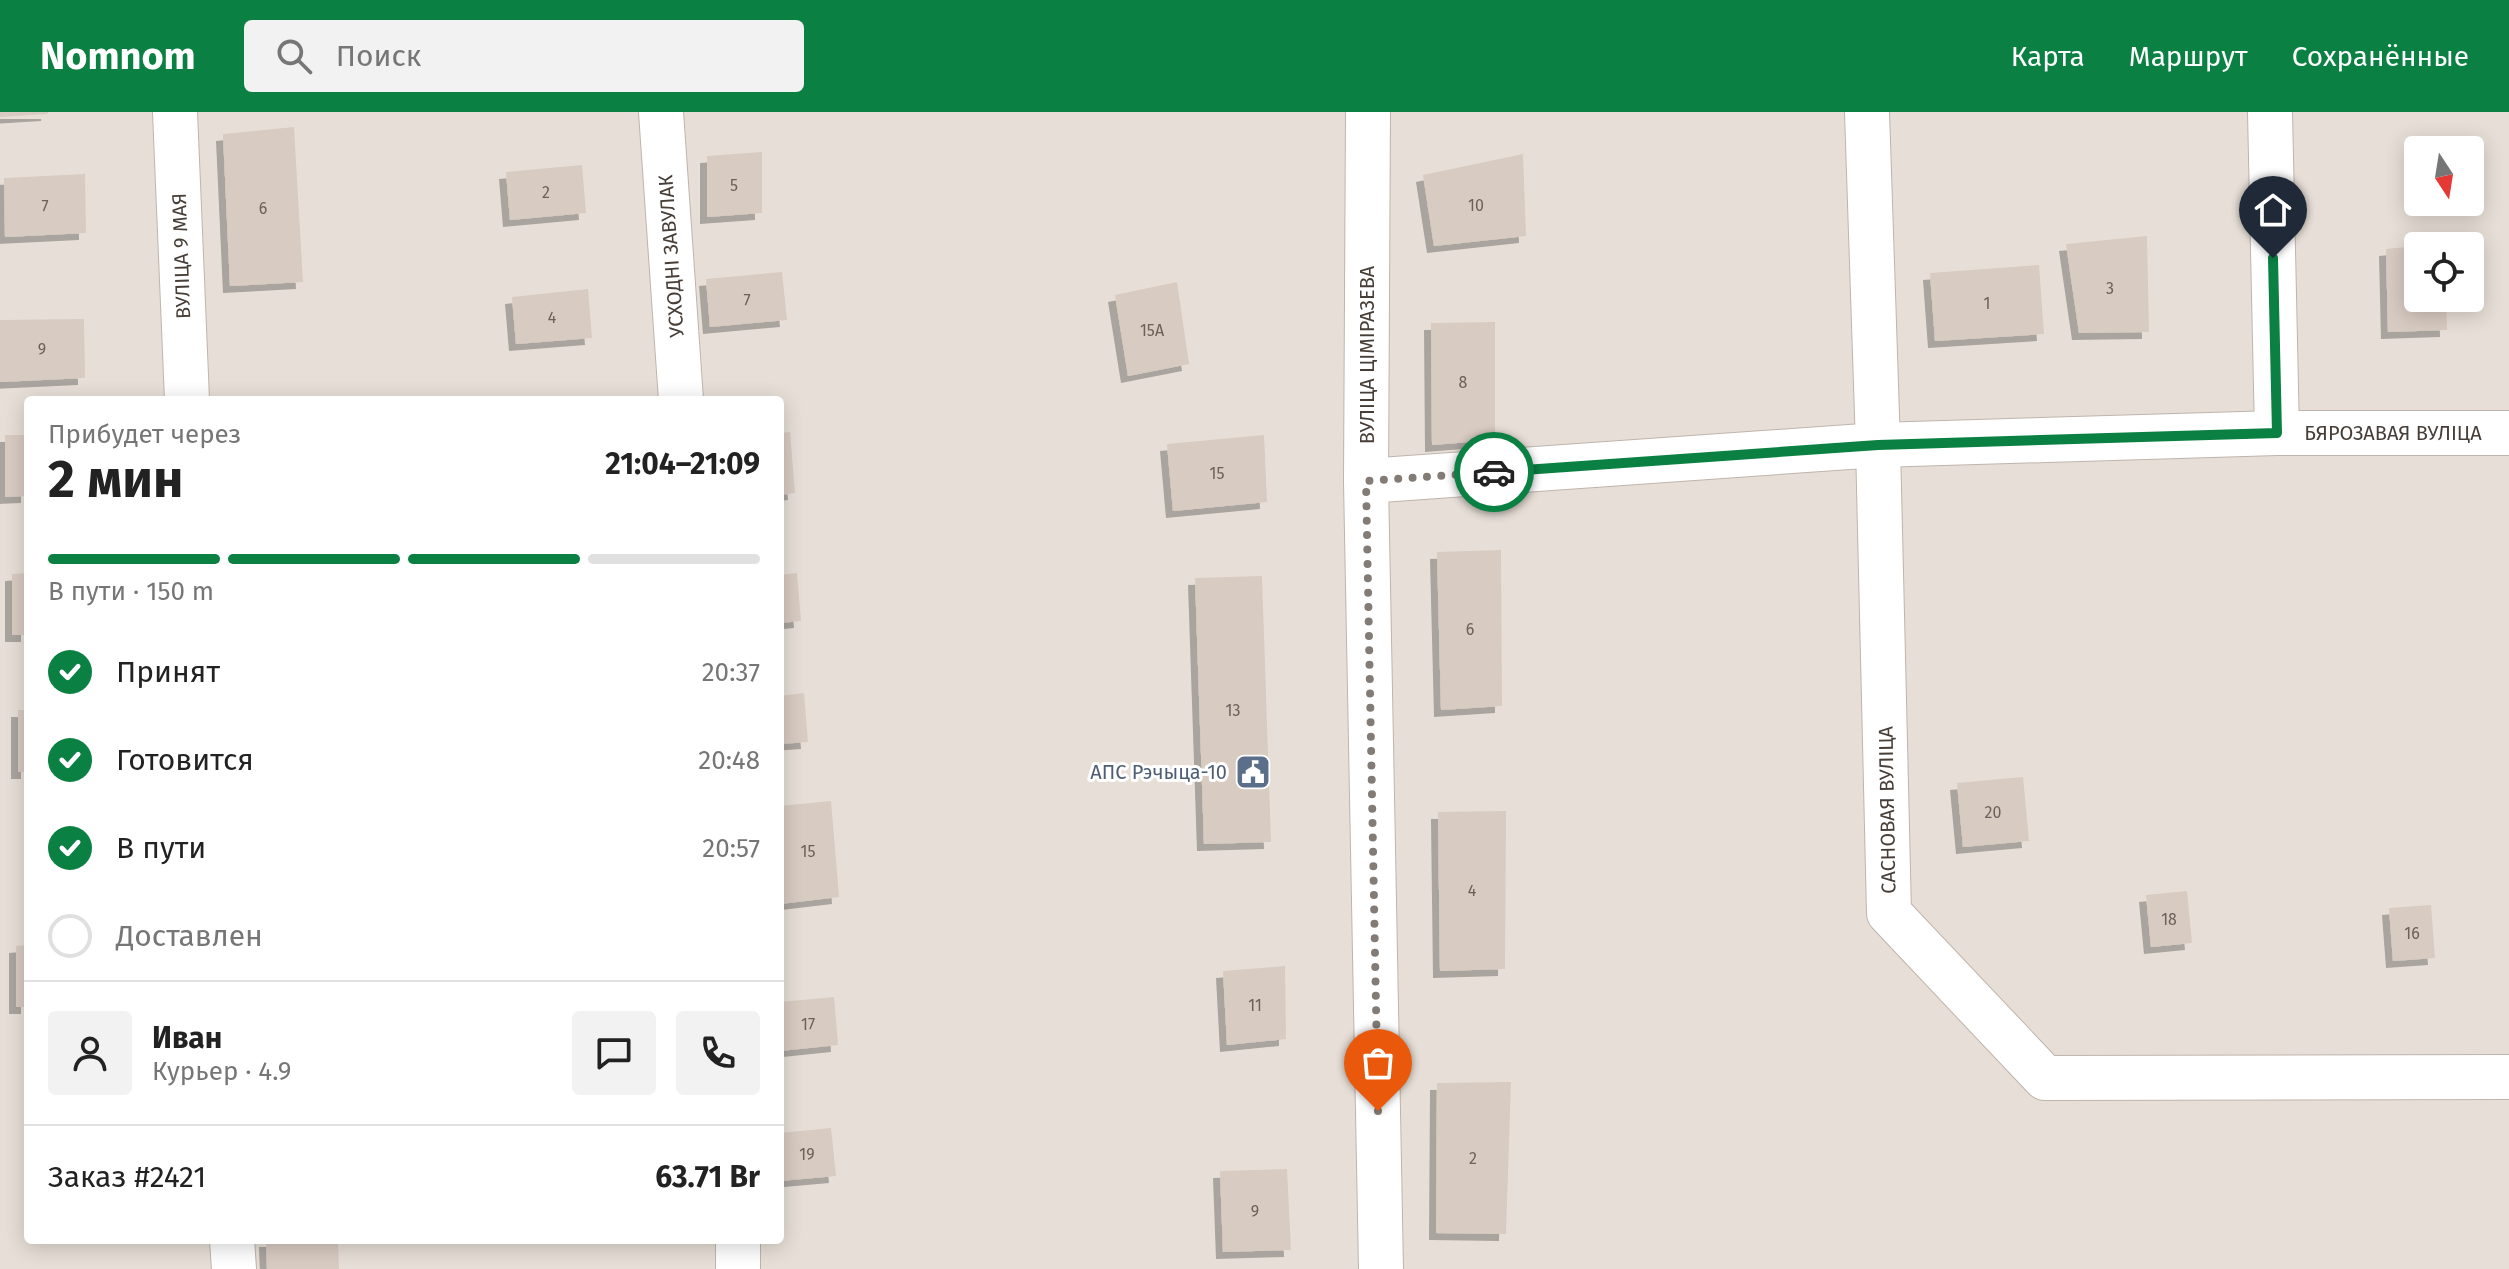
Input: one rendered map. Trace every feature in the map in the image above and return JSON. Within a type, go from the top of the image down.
[{"type":"street","name":"ВУЛІЦА 9 МАЯ","points":[[175,112],[187,396]]},
{"type":"street","name":"УСХОДНІ ЗАВУЛАК","points":[[661,112],[681,396]]},
{"type":"street","name":"ВУЛІЦА ЦІМІРАЗЕВА","points":[[1368,112],[1366,481],[1381,1269]]},
{"type":"street","name":"САСНОВАЯ ВУЛІЦА","points":[[1867,112],[1889,913],[2045,1078],[2509,1077]]},
{"type":"street","points":[[2270,112],[2277,433]]},
{"type":"street","name":"БЯРОЗАВАЯ ВУЛІЦА","points":[[1366,481],[1878,445],[2277,433],[2509,433]]},
{"type":"street","points":[[232,1244],[234,1269]]},
{"type":"street","points":[[738,1244],[738,1269]]},
{"type":"shaded area","points":[[0,112],[2509,112],[2509,1269],[0,1269]]},
{"type":"building","points":[[0,112],[48,112],[48,114],[0,117]]},
{"type":"building","points":[[294,127],[303,282],[230,286],[223,134]]},
{"type":"building","points":[[762,152],[762,213],[707,217],[707,156]]},
{"type":"building","points":[[1523,154],[1526,236],[1434,246],[1423,175]]},
{"type":"building","points":[[582,165],[586,213],[510,220],[506,172]]},
{"type":"building","points":[[85,174],[86,233],[5,237],[4,178]]},
{"type":"building","points":[[2147,236],[2149,332],[2079,333],[2066,244]]},
{"type":"building","points":[[2404,247],[2404,312],[2446,312],[2447,330],[2388,332],[2386,249]]},
{"type":"building","points":[[2039,265],[2044,334],[1935,341],[1930,273]]},
{"type":"building","points":[[782,272],[787,320],[710,327],[706,279]]},
{"type":"building","points":[[1177,282],[1189,364],[1128,376],[1115,295]]},
{"type":"building","points":[[588,289],[592,338],[516,344],[512,297]]},
{"type":"building","points":[[84,319],[85,378],[0,382],[0,320]]},
{"type":"building","points":[[1495,322],[1495,440],[1432,445],[1431,323]]},
{"type":"building","points":[[790,432],[795,493],[784,494],[784,433]]},
{"type":"building","points":[[5,435],[24,435],[24,496],[5,497]]},
{"type":"building","points":[[1264,435],[1267,502],[1173,511],[1167,444]]},
{"type":"building","points":[[1501,550],[1502,706],[1441,710],[1437,552]]},
{"type":"building","points":[[24,573],[24,635],[12,635],[12,574]]},
{"type":"building","points":[[797,573],[801,621],[784,623],[784,575]]},
{"type":"building","points":[[1262,576],[1271,842],[1204,844],[1195,578]]},
{"type":"building","points":[[804,693],[808,742],[784,744],[784,696]]},
{"type":"building","points":[[18,710],[24,710],[24,772],[18,772]]},
{"type":"building","points":[[2023,777],[2029,841],[1963,847],[1957,783]]},
{"type":"building","points":[[831,801],[839,897],[784,904],[784,806]]},
{"type":"building","points":[[1506,811],[1505,969],[1440,971],[1438,812]]},
{"type":"building","points":[[2187,891],[2192,943],[2151,947],[2146,895]]},
{"type":"building","points":[[2431,905],[2435,958],[2393,961],[2389,908]]},
{"type":"building","points":[[24,945],[24,1007],[16,1007],[16,946]]},
{"type":"building","points":[[1285,966],[1286,1039],[1227,1045],[1223,971]]},
{"type":"building","points":[[834,997],[838,1045],[784,1051],[784,1002]]},
{"type":"building","points":[[1511,1082],[1506,1234],[1436,1233],[1437,1083]]},
{"type":"building","points":[[831,1128],[836,1176],[784,1181],[784,1133]]},
{"type":"building","points":[[1287,1169],[1291,1250],[1223,1252],[1220,1171]]},
{"type":"building","points":[[266,1244],[338,1244],[339,1269],[267,1269]]},
{"type":"way so far","points":[[1378,1111],[1366,481],[1494,472]]},
{"type":"place","name":"АПС Рэчыца-10","points":[[1253,772]]},
{"type":"route","points":[[1494,472],[1878,445],[2277,433],[2273,258]]}]
